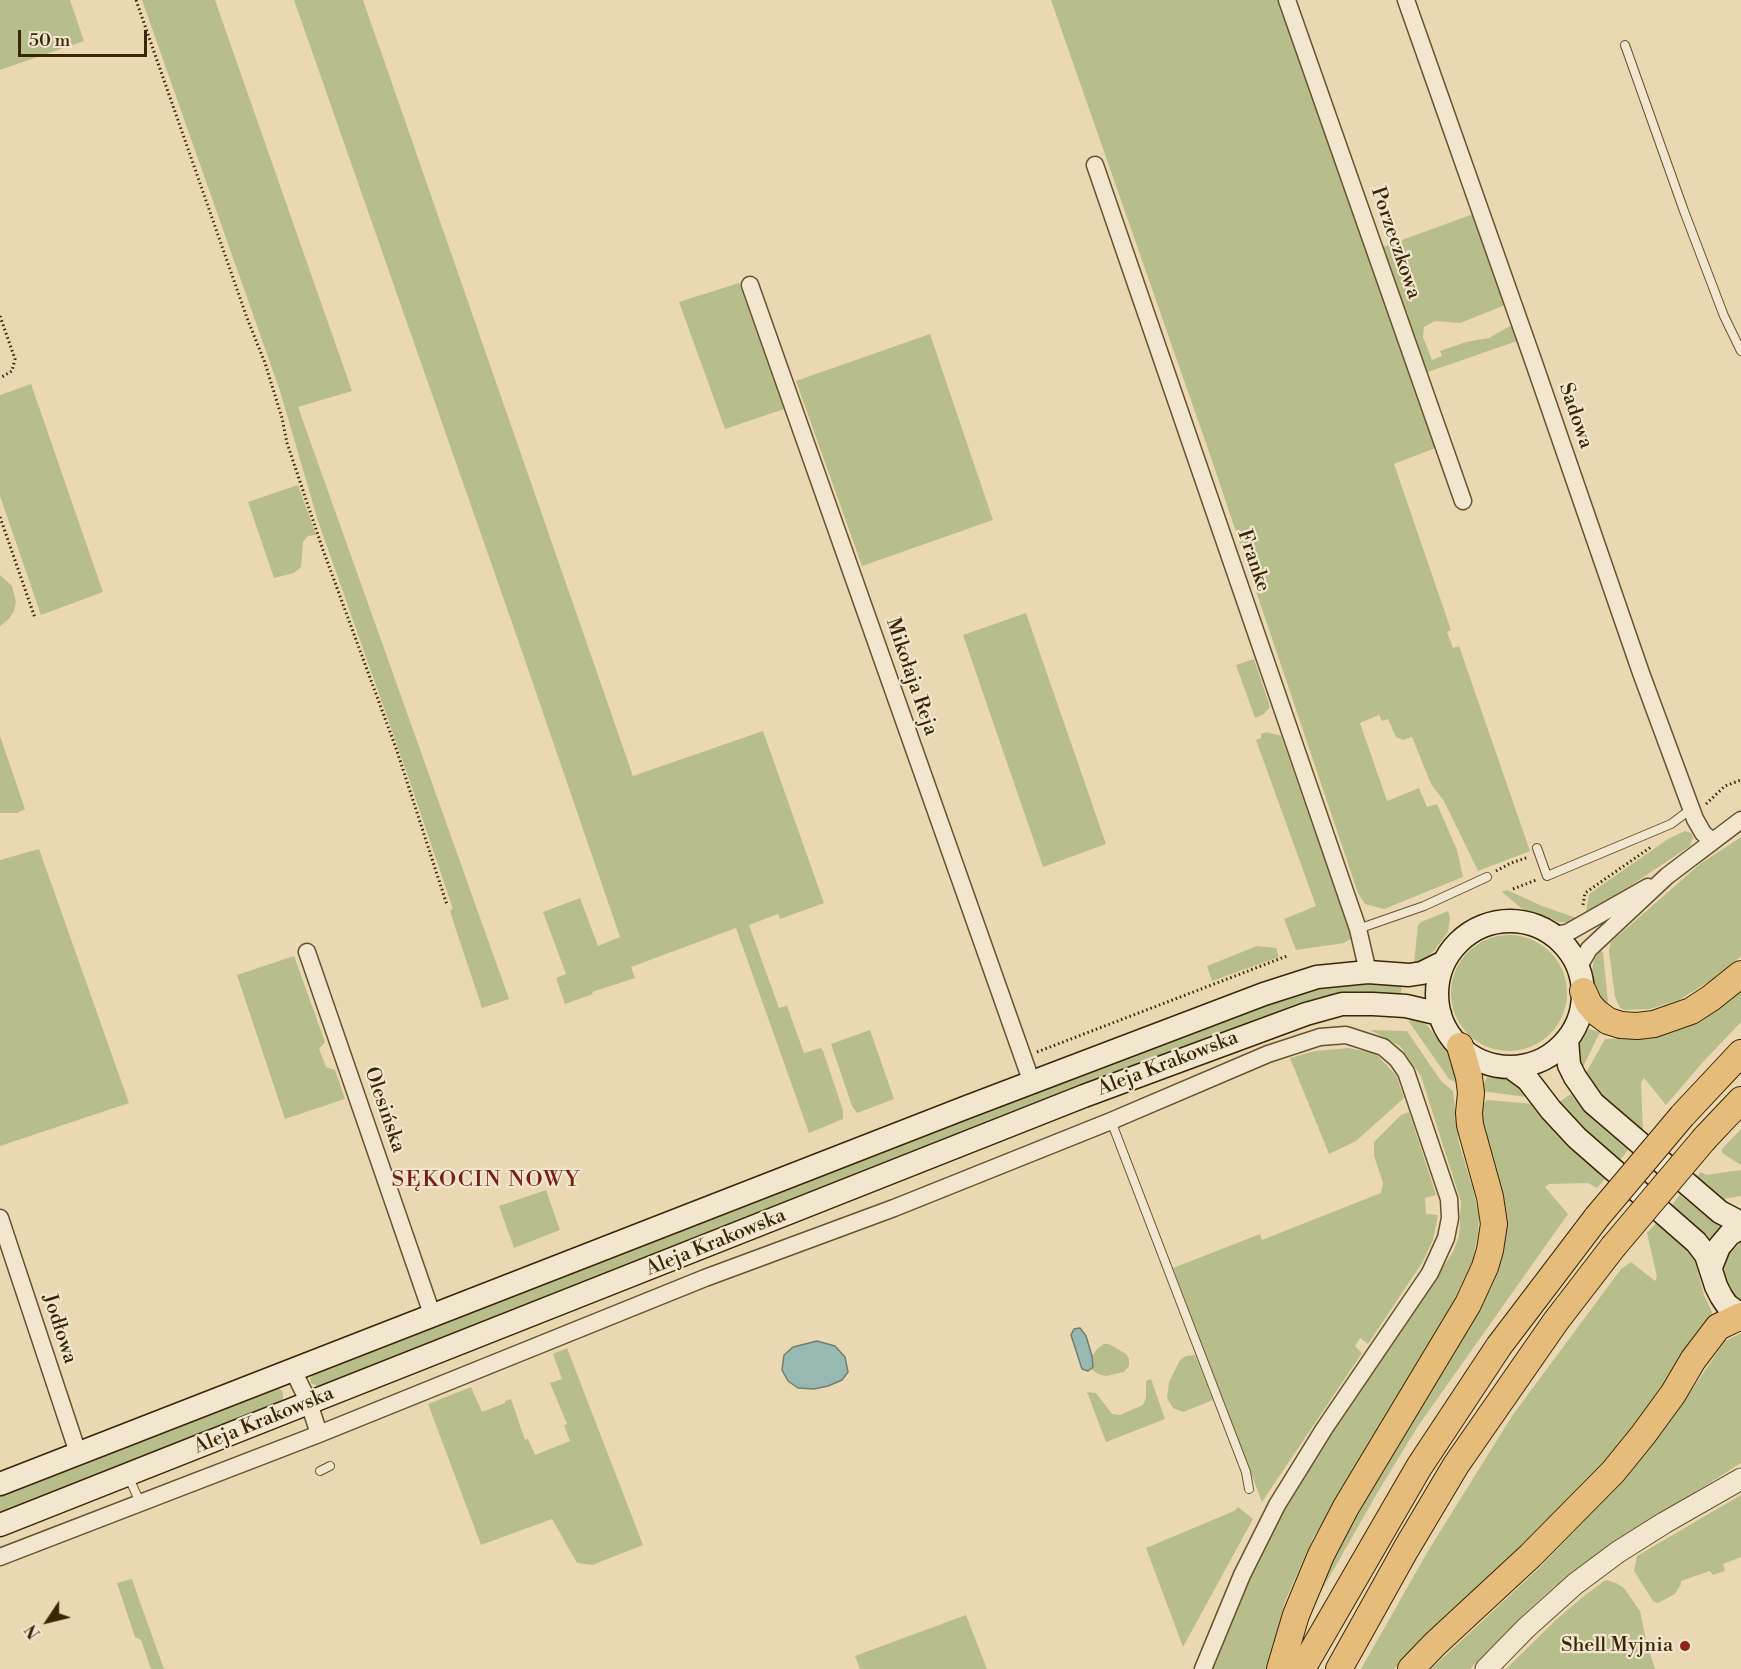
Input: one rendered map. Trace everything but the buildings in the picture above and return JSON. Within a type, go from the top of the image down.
[{"type":"main road","points":[[1280,1669],[1296,1615],[1321,1555],[1346,1507],[1468,1304],[1490,1250],[1494,1224],[1490,1197],[1470,1125],[1469,1077],[1460,1046],[1440,1014],[1436,987],[1440,964],[1451,948],[1468,932],[1481,925],[1498,920],[1527,922],[1542,927],[1564,946],[1596,1012],[1608,1021],[1637,1026],[1654,1024],[1691,1011],[1741,974]]},
{"type":"main road","name":"Aleja Krakowska","points":[[0,1484],[1032,1083],[1296,983],[1339,973],[1368,972],[1409,975],[1422,973],[1440,964]]},
{"type":"main road","points":[[1460,1046],[1486,1064],[1513,1069],[1541,1062],[1567,1040],[1578,1020],[1580,980]]},
{"type":"main road","name":"Aleja Krakowska","points":[[0,1525],[1074,1100],[1306,1014],[1342,1004],[1373,1004],[1406,1006],[1440,1014]]},
{"type":"main road","points":[[1567,1040],[1569,1065],[1593,1103],[1720,1212],[1741,1226],[1730,1234],[1719,1247],[1711,1267]]},
{"type":"main road","points":[[1302,1669],[1378,1535],[1425,1458],[1499,1346],[1597,1217],[1682,1116],[1741,1053]]},
{"type":"main road","points":[[1411,1669],[1530,1556],[1612,1472],[1643,1435],[1673,1394],[1693,1360],[1718,1328],[1741,1315],[1721,1296],[1706,1255],[1696,1242],[1577,1138],[1528,1080],[1513,1069]]},
{"type":"main road","points":[[1339,1669],[1406,1548],[1456,1465],[1556,1321],[1613,1247],[1705,1138],[1741,1100]]},
{"type":"street","name":"Porzeczkowa","points":[[1287,0],[1463,501]]},
{"type":"street","name":"Sadowa","points":[[1406,0],[1641,673],[1698,807],[1703,833],[1712,841]]},
{"type":"street","name":"Franke","points":[[1095,165],[1358,929],[1368,972]]},
{"type":"street","name":"Mikołaja Reja","points":[[750,285],[1032,1083]]},
{"type":"street","points":[[1580,980],[1589,950],[1667,876],[1741,820]]},
{"type":"street","points":[[1552,934],[1567,933],[1667,876]]},
{"type":"street","name":"Olesińska","points":[[307,952],[434,1317]]},
{"type":"street","points":[[0,1557],[319,1434],[705,1278],[894,1208],[1111,1121],[1268,1054],[1320,1036],[1346,1035],[1383,1047],[1397,1059],[1406,1072],[1449,1199],[1448,1228],[1439,1258],[1324,1429],[1277,1505],[1242,1575],[1203,1669]]},
{"type":"street","name":"Jodłowa","points":[[0,1218],[78,1453]]},
{"type":"street","points":[[293,1371],[309,1403],[319,1434]]},
{"type":"street","points":[[1486,1669],[1526,1628],[1575,1584],[1618,1552],[1741,1479]]},
{"type":"lane","points":[[1625,45],[1684,211],[1724,316],[1741,351]]},
{"type":"lane","points":[[1538,851],[1547,876],[1671,824],[1698,807]]},
{"type":"lane","points":[[1358,929],[1424,906],[1487,877]]},
{"type":"lane","points":[[1111,1121],[1246,1472],[1249,1489]]},
{"type":"lane","points":[[320,1471],[330,1466]]},
{"type":"lane","points":[[127,1475],[140,1502]]},
{"type":"path","points":[[136,0],[247,318],[266,363],[287,443],[323,550],[397,751],[447,905]]},
{"type":"path","points":[[0,316],[15,359],[12,371],[0,378]]},
{"type":"path","points":[[0,517],[35,618]]},
{"type":"path","points":[[1698,807],[1725,786],[1741,780]]},
{"type":"path","points":[[1581,915],[1585,892],[1659,842]]},
{"type":"path","points":[[1487,877],[1538,851]]},
{"type":"path","points":[[1513,889],[1547,876]]},
{"type":"path","points":[[1031,1055],[1287,956]]},
{"type":"green space","points":[[0,0],[70,0],[84,41],[0,70]]},
{"type":"green space","points":[[142,0],[215,0],[352,391],[298,407],[509,999],[482,1008],[454,924],[450,910],[453,909],[318,521],[280,391]]},
{"type":"green space","points":[[294,0],[363,0],[633,776],[763,731],[824,903],[780,919],[778,914],[749,925],[779,1008],[787,1006],[804,1053],[821,1048],[823,1051],[843,1110],[843,1119],[809,1133],[736,928],[631,967],[635,978],[592,992],[593,994],[565,1004],[556,978],[566,974],[543,912],[580,898],[598,946],[620,937]]},
{"type":"green space","points":[[1051,0],[1282,0],[1438,447],[1394,464],[1451,630],[1447,632],[1453,648],[1459,646],[1530,851],[1478,871],[1444,801],[1431,784],[1412,737],[1403,740],[1396,737],[1388,719],[1382,721],[1379,715],[1360,723],[1387,801],[1419,788],[1427,807],[1437,804],[1457,850],[1463,877],[1384,909],[1365,904],[1358,893],[1208,449]]},
{"type":"green space","points":[[1476,213],[1508,304],[1460,323],[1435,321],[1424,327],[1423,337],[1432,360],[1442,356],[1440,351],[1466,342],[1489,338],[1510,326],[1516,329],[1520,340],[1425,373],[1380,248]]},
{"type":"green space","points":[[739,283],[784,409],[725,429],[679,302]]},
{"type":"green space","points":[[930,334],[993,520],[862,566],[796,381]]},
{"type":"green space","points":[[31,384],[103,592],[41,615],[0,496],[0,395]]},
{"type":"green space","points":[[298,485],[316,535],[308,536],[303,542],[301,567],[294,573],[274,578],[248,502]]},
{"type":"green space","points":[[0,575],[12,586],[16,602],[9,619],[0,626]]},
{"type":"green space","points":[[1026,613],[1106,844],[1043,867],[963,635]]},
{"type":"green space","points":[[1254,659],[1270,707],[1264,714],[1255,718],[1236,665]]},
{"type":"green space","points":[[1266,732],[1281,736],[1352,938],[1344,943],[1296,950],[1284,919],[1316,906],[1256,740]]},
{"type":"green space","points":[[0,736],[25,809],[17,813],[0,813]]},
{"type":"green space","points":[[1685,831],[1691,833],[1693,837],[1690,846],[1588,914],[1586,912],[1589,894],[1668,839]]},
{"type":"green space","points":[[1741,837],[1741,956],[1710,981],[1679,1000],[1650,1009],[1625,1010],[1620,1008],[1615,997],[1609,951],[1611,942],[1700,864]]},
{"type":"green space","points":[[39,849],[129,1103],[0,1146],[0,860]]},
{"type":"green space","points":[[1507,890],[1542,906],[1577,918],[1572,923],[1559,922],[1521,908],[1502,892]]},
{"type":"green space","points":[[1448,911],[1450,918],[1448,932],[1434,951],[1426,958],[1414,963],[1418,925]]},
{"type":"green space","points":[[1509,935],[1531,940],[1550,952],[1562,971],[1567,993],[1562,1015],[1550,1034],[1531,1046],[1509,1051],[1487,1046],[1468,1034],[1456,1015],[1451,993],[1456,971],[1468,952],[1487,940]]},
{"type":"green space","points":[[1257,946],[1276,948],[1279,957],[1212,981],[1207,966]]},
{"type":"green space","points":[[1600,949],[1603,953],[1607,1008],[1592,983],[1591,977],[1594,959]]},
{"type":"green space","points":[[294,956],[325,1042],[319,1049],[326,1067],[335,1070],[345,1099],[285,1119],[237,975]]},
{"type":"green space","points":[[1345,983],[1402,984],[1401,994],[1344,993],[1298,1003],[976,1127],[319,1387],[311,1383],[310,1378],[317,1372],[767,1195],[1300,992]]},
{"type":"green space","points":[[1741,989],[1741,1022],[1666,1105],[1644,1078],[1641,1083],[1643,1133],[1598,1091],[1586,1073],[1605,1039],[1651,1037],[1673,1032],[1702,1021]]},
{"type":"green space","points":[[1410,1017],[1427,1025],[1449,1054],[1454,1061],[1459,1084],[1449,1079],[1409,1022]]},
{"type":"green space","points":[[1589,1029],[1600,1032],[1582,1069],[1577,1064],[1578,1045]]},
{"type":"green space","points":[[870,1030],[894,1099],[857,1113],[852,1106],[831,1044]]},
{"type":"green space","points":[[1370,1030],[1407,1031],[1441,1081],[1453,1091],[1459,1143],[1479,1216],[1473,1260],[1451,1307],[1313,1538],[1284,1604],[1268,1669],[1209,1669],[1275,1523],[1328,1438],[1453,1252],[1459,1236],[1461,1202],[1421,1076],[1400,1046]]},
{"type":"green space","points":[[1348,1048],[1375,1053],[1396,1075],[1404,1098],[1356,1141],[1329,1154],[1290,1058],[1315,1051]]},
{"type":"green space","points":[[1487,1077],[1515,1081],[1527,1097],[1480,1091]]},
{"type":"green space","points":[[1571,1094],[1590,1117],[1628,1150],[1620,1160],[1586,1133],[1559,1102]]},
{"type":"green space","points":[[1487,1100],[1534,1104],[1607,1176],[1597,1188],[1588,1183],[1549,1184],[1545,1187],[1568,1214],[1418,1426],[1307,1616],[1343,1536],[1456,1347],[1495,1276],[1501,1256],[1505,1212],[1483,1129],[1481,1111]]},
{"type":"green space","points":[[1409,1112],[1436,1195],[1425,1198],[1426,1214],[1438,1215],[1433,1240],[1422,1263],[1368,1344],[1360,1338],[1355,1346],[1362,1353],[1262,1502],[1173,1268],[1260,1234],[1262,1240],[1381,1193],[1383,1183],[1374,1156],[1374,1142],[1401,1115]]},
{"type":"green space","points":[[1741,1129],[1741,1165],[1722,1153],[1722,1149]]},
{"type":"green space","points":[[1741,1170],[1741,1196],[1723,1199],[1695,1178],[1701,1172],[1706,1175]]},
{"type":"green space","points":[[546,1190],[560,1230],[514,1248],[499,1206]]},
{"type":"green space","points":[[1680,1195],[1709,1219],[1724,1225],[1708,1243],[1699,1229],[1671,1206]]},
{"type":"green space","points":[[1659,1220],[1693,1253],[1712,1318],[1634,1429],[1570,1502],[1394,1669],[1361,1669],[1428,1551],[1512,1416],[1621,1269],[1631,1262],[1655,1281],[1657,1277],[1647,1233]]},
{"type":"green space","points":[[1741,1242],[1741,1304],[1736,1300],[1724,1278],[1724,1269],[1730,1253]]},
{"type":"green space","points":[[1741,1333],[1741,1463],[1596,1555],[1555,1586],[1470,1669],[1431,1669],[1537,1570],[1626,1478],[1676,1413],[1725,1341]]},
{"type":"green space","points":[[1104,1344],[1109,1344],[1126,1354],[1129,1366],[1124,1372],[1106,1376],[1091,1369],[1092,1356]]},
{"type":"green space","points":[[567,1348],[643,1545],[592,1565],[577,1563],[552,1519],[481,1545],[428,1404],[471,1387],[482,1412],[511,1399],[525,1440],[528,1439],[535,1455],[570,1441],[564,1425],[567,1424],[550,1383],[562,1379],[553,1354]]},
{"type":"green space","points":[[1195,1355],[1213,1400],[1183,1412],[1173,1408],[1167,1398],[1169,1382],[1180,1360],[1186,1356]]},
{"type":"green space","points":[[1151,1379],[1165,1419],[1106,1442],[1087,1392],[1096,1393],[1112,1414],[1120,1415],[1143,1405],[1146,1398],[1146,1381]]},
{"type":"green space","points":[[280,1389],[283,1393],[283,1399],[280,1402],[0,1511],[0,1496]]},
{"type":"green space","points":[[1741,1495],[1741,1557],[1723,1564],[1725,1571],[1713,1575],[1710,1571],[1681,1581],[1675,1594],[1658,1603],[1653,1601],[1634,1571],[1637,1556]]},
{"type":"green space","points":[[1238,1507],[1253,1519],[1183,1647],[1146,1548],[1234,1511]]},
{"type":"green space","points":[[132,1579],[164,1669],[151,1669],[141,1640],[135,1637],[117,1583]]},
{"type":"green space","points":[[1606,1580],[1624,1588],[1640,1611],[1655,1669],[1506,1669],[1557,1619]]},
{"type":"green space","points":[[966,1615],[987,1669],[860,1669],[855,1656]]},
{"type":"water","points":[[1080,1328],[1086,1336],[1092,1356],[1093,1367],[1088,1371],[1082,1369],[1071,1335],[1074,1329]]},
{"type":"water","points":[[817,1341],[835,1346],[845,1357],[848,1372],[842,1380],[828,1386],[814,1389],[798,1388],[788,1381],[782,1370],[784,1355],[793,1347]]},
{"type":"place","name":"Shell Myjnia","points":[[1685,1646]]},
{"type":"district","name":"SĘKOCIN NOWY","points":[[486,1181]]}]
